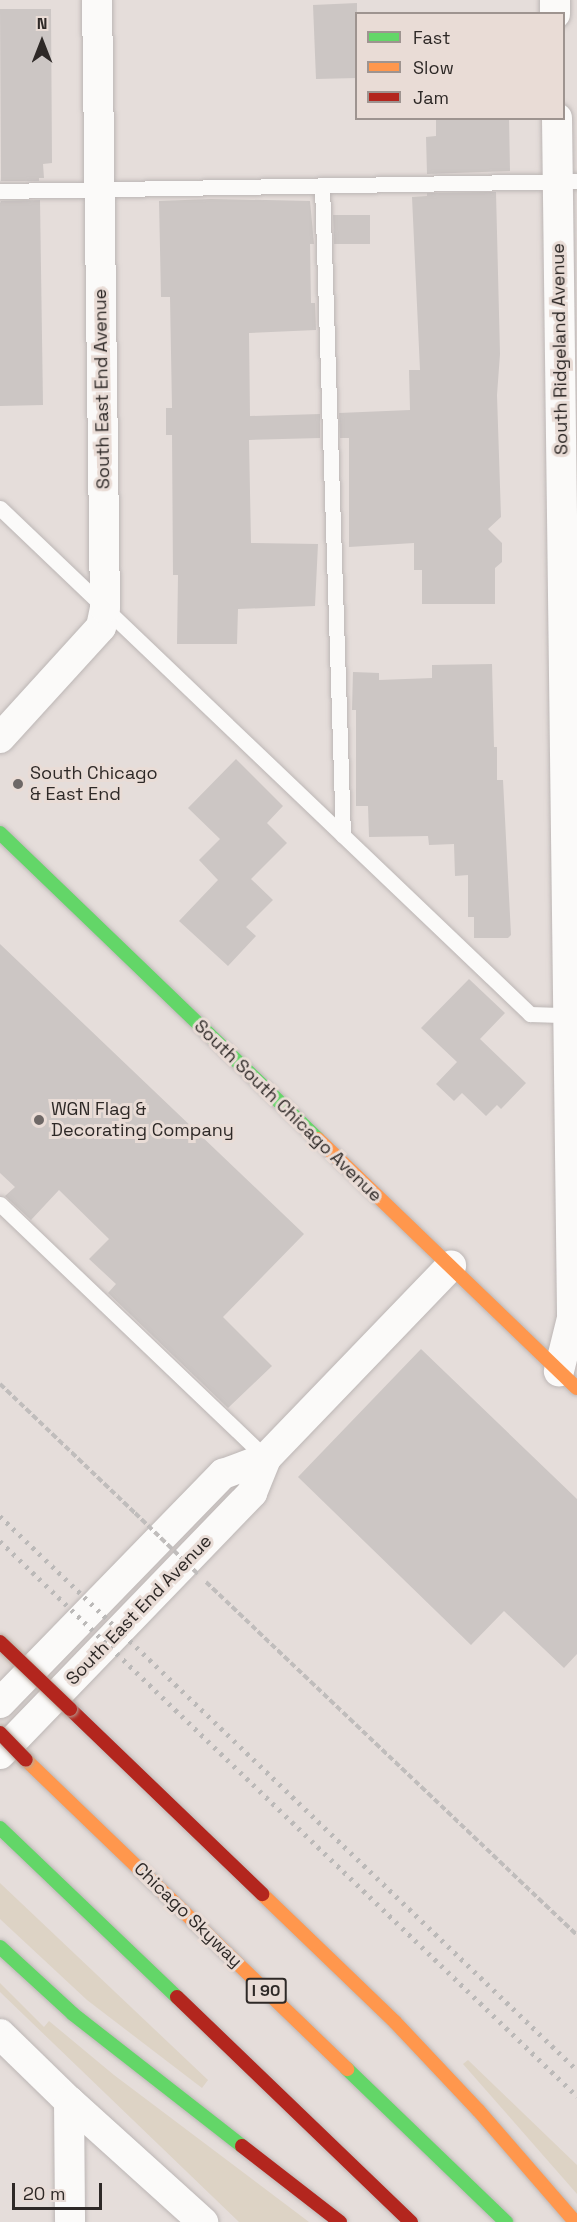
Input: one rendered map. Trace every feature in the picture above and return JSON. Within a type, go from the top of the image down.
[{"type":"main road","name":"South South Chicago Avenue","points":[[0,833],[568,1379]]},
{"type":"main road","points":[[0,1642],[395,2022],[479,2111],[575,2222]]},
{"type":"main road","name":"Chicago Skyway","points":[[0,1733],[13,1757],[506,2222]]},
{"type":"main road","points":[[0,1828],[411,2222]]},
{"type":"main road","points":[[0,1947],[73,2014],[340,2222]]},
{"type":"street","name":"South East End Avenue","points":[[0,738],[101,627],[105,608],[97,0]]},
{"type":"street","name":"South Ridgeland Avenue","points":[[557,120],[567,181],[572,859],[568,1015],[572,1338],[568,1379]]},
{"type":"street","name":"South East End Avenue","points":[[13,1757],[252,1493],[266,1458],[451,1266]]},
{"type":"street","name":"South East End Avenue","points":[[0,1703],[223,1474],[266,1458]]},
{"type":"street","points":[[0,2034],[69,2101],[203,2222]]},
{"type":"street","points":[[69,2101],[70,2222]]},
{"type":"lane","points":[[0,191],[567,181]]},
{"type":"lane","points":[[322,186],[343,836]]},
{"type":"lane","points":[[0,508],[530,1014],[568,1015]]},
{"type":"lane","points":[[0,1204],[266,1458]]},
{"type":"path","points":[[0,1384],[577,1935]]},
{"type":"shaded area","points":[[0,1883],[208,2080],[202,2088],[87,2000],[0,1919]]},
{"type":"shaded area","points":[[0,1983],[44,2027],[49,2021],[114,2075],[309,2222],[239,2222],[0,1992]]},
{"type":"shaded area","points":[[468,2060],[577,2165],[577,2194],[463,2064]]},
{"type":"building","points":[[357,3],[355,78],[316,79],[313,5]]},
{"type":"building","points":[[0,9],[51,9],[52,163],[43,164],[44,178],[39,178],[39,181],[1,181]]},
{"type":"building","points":[[436,120],[509,120],[510,171],[427,174],[426,137],[436,136]]},
{"type":"building","points":[[496,192],[500,354],[497,395],[501,517],[488,529],[502,543],[502,562],[495,568],[495,604],[422,604],[422,570],[414,570],[414,543],[349,547],[349,438],[340,438],[339,413],[410,410],[409,370],[420,370],[412,197],[427,196],[427,193]]},
{"type":"building","points":[[211,199],[310,201],[314,244],[310,244],[311,303],[315,303],[316,330],[249,333],[250,416],[320,414],[320,438],[249,440],[251,543],[318,544],[315,606],[238,609],[237,644],[177,644],[178,575],[173,575],[172,435],[166,435],[166,408],[172,408],[170,297],[161,297],[159,201]]},
{"type":"building","points":[[40,200],[43,405],[0,406],[0,203],[1,201]]},
{"type":"building","points":[[333,215],[370,215],[370,244],[334,244]]},
{"type":"building","points":[[492,664],[494,747],[497,747],[497,780],[503,780],[511,935],[508,938],[474,938],[474,917],[468,917],[468,875],[455,876],[454,844],[429,845],[428,836],[369,837],[368,806],[356,806],[356,710],[352,710],[353,672],[379,673],[379,680],[432,678],[432,665]]},
{"type":"building","points":[[236,759],[283,806],[267,823],[287,843],[251,879],[273,900],[246,927],[256,936],[228,966],[179,921],[218,880],[199,860],[220,839],[188,808]]},
{"type":"building","points":[[0,944],[304,1234],[223,1317],[272,1366],[228,1408],[108,1293],[116,1284],[89,1259],[109,1239],[59,1190],[31,1220],[5,1196],[15,1187],[0,1173]]},
{"type":"building","points":[[469,979],[505,1013],[480,1039],[526,1083],[501,1109],[497,1105],[486,1116],[462,1093],[454,1101],[436,1084],[457,1062],[421,1028]]},
{"type":"building","points":[[421,1349],[577,1499],[577,1654],[564,1668],[504,1611],[471,1645],[298,1477]]},
{"type":"railway","points":[[0,1516],[577,2070]]},
{"type":"railway","points":[[0,1541],[577,2096]]},
{"type":"traffic: fast","points":[[0,833],[318,1139]]},
{"type":"traffic: fast","points":[[0,1828],[177,1997]]},
{"type":"traffic: fast","points":[[0,1947],[73,2014],[242,2146]]},
{"type":"traffic: fast","points":[[347,2069],[506,2222]]},
{"type":"traffic: slow","points":[[318,1139],[577,1388]]},
{"type":"traffic: slow","points":[[26,1760],[347,2069]]},
{"type":"traffic: slow","points":[[262,1894],[395,2022],[479,2111],[575,2222]]},
{"type":"traffic: jam","points":[[0,1642],[70,1709]]},
{"type":"traffic: jam","points":[[70,1709],[262,1894]]},
{"type":"traffic: jam","points":[[0,1733],[26,1760]]},
{"type":"traffic: jam","points":[[177,1997],[411,2222]]},
{"type":"traffic: jam","points":[[242,2146],[340,2222]]},
{"type":"place","name":"South Chicago & East End","points":[[18,784]]},
{"type":"place","name":"WGN Flag & Decorating Company","points":[[39,1120]]}]
